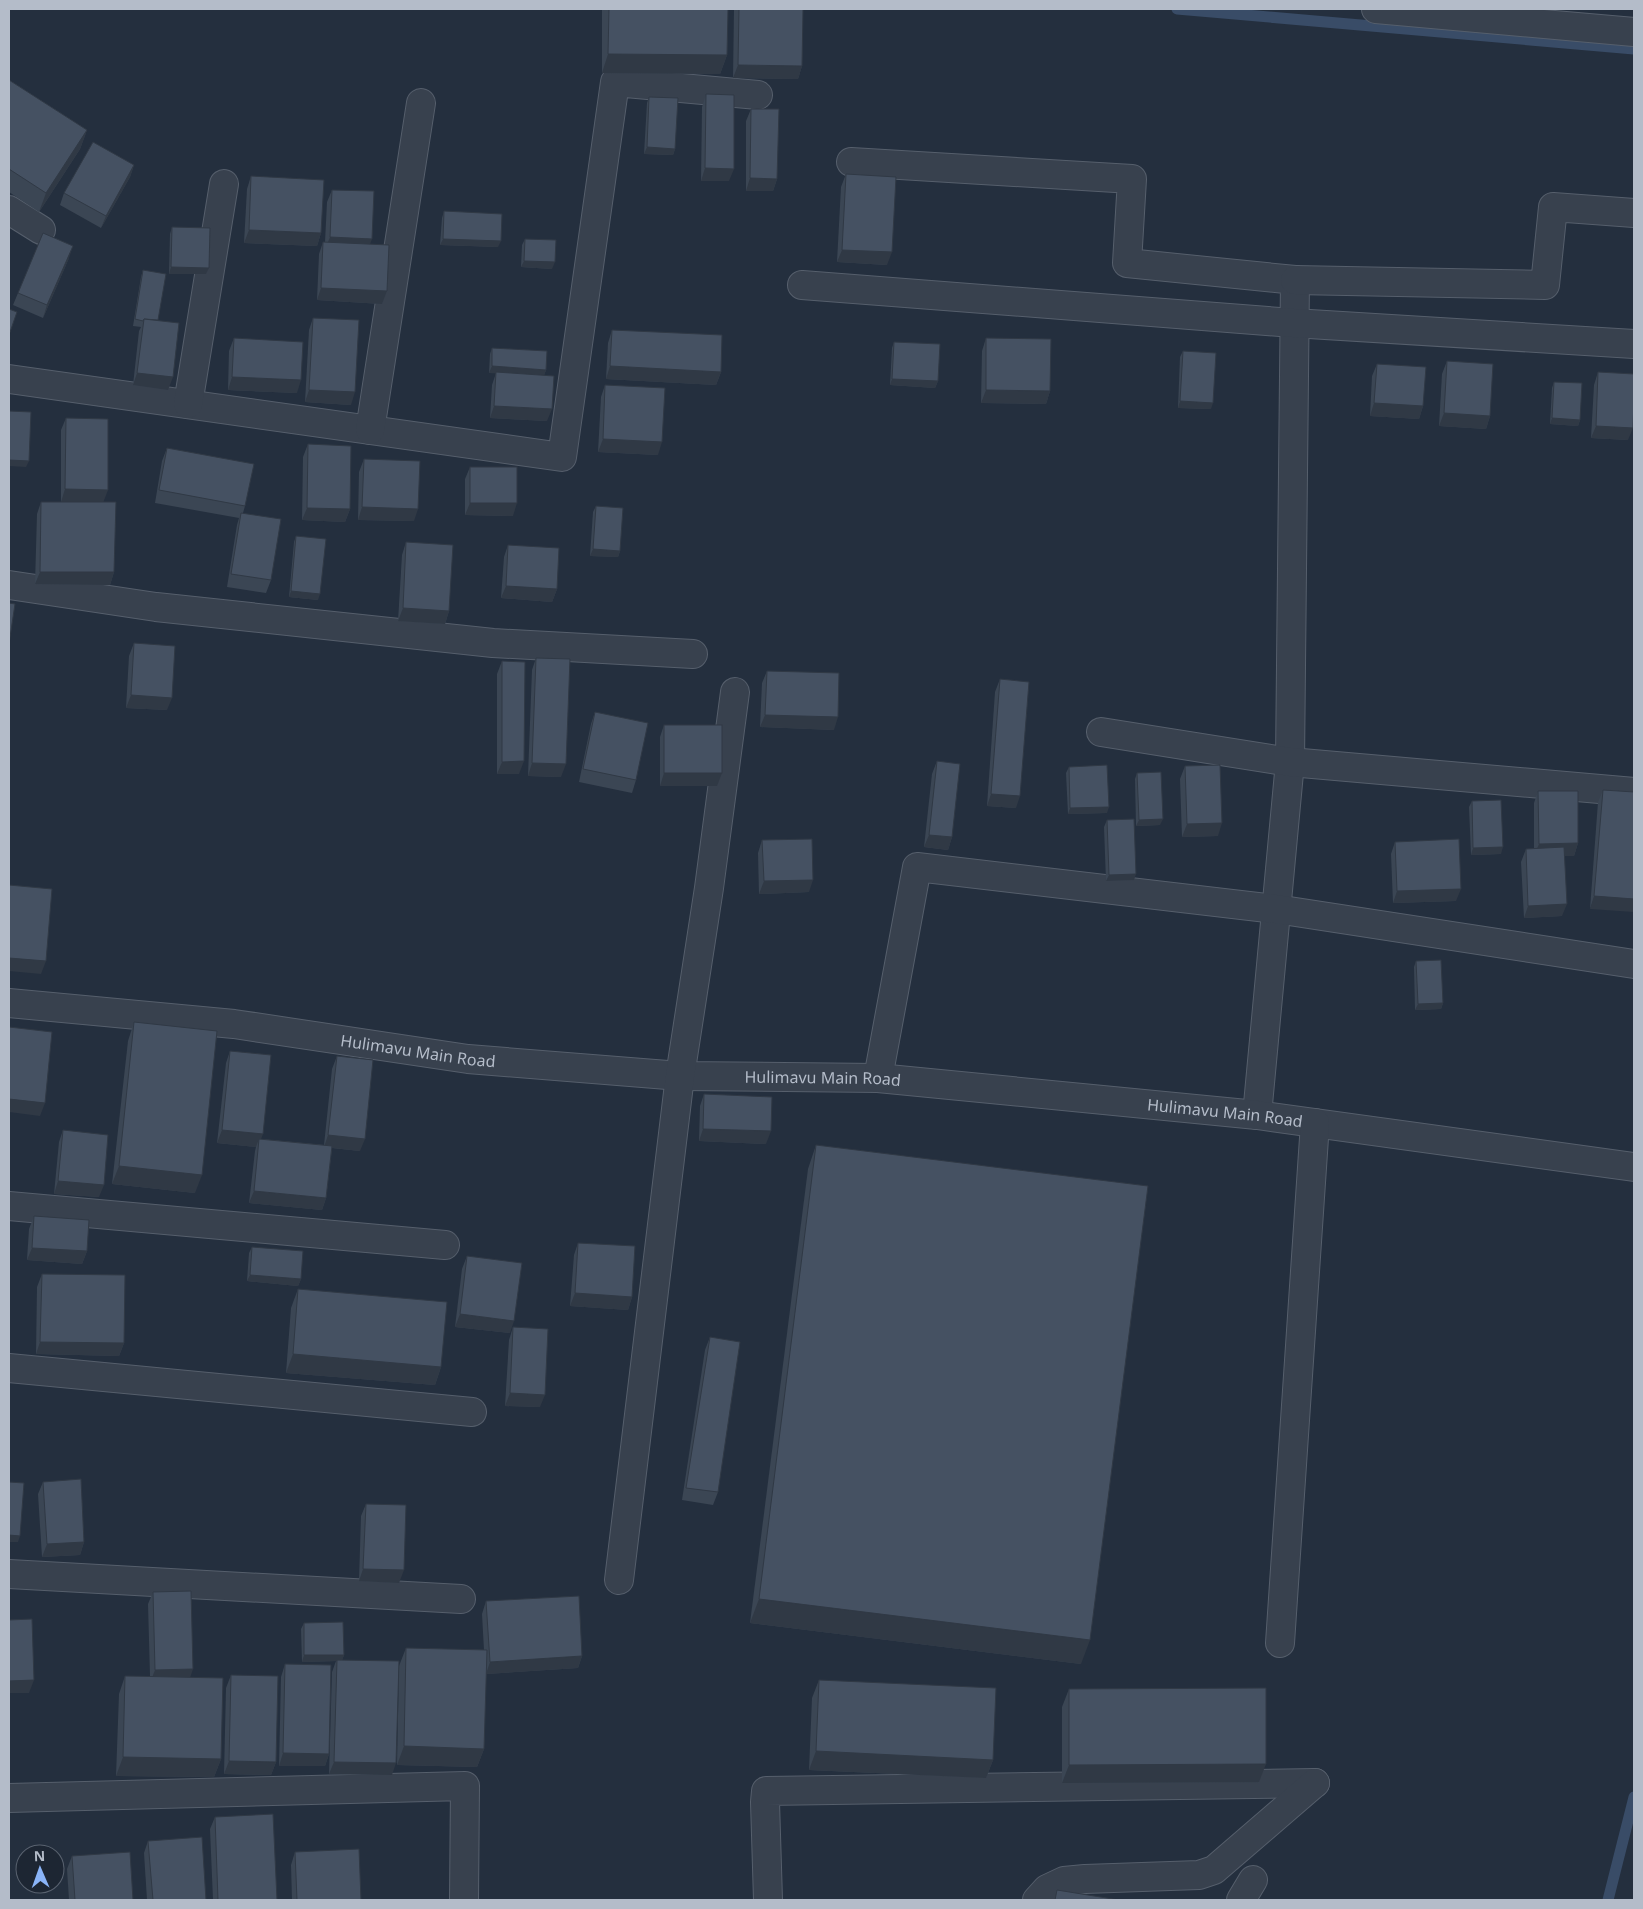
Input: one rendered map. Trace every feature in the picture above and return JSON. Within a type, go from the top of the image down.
[{"type":"street","points":[[1376,9],[1634,32]]},
{"type":"street","points":[[9,379],[562,457],[615,82],[758,94]]},
{"type":"street","points":[[370,430],[421,103]]},
{"type":"street","points":[[851,162],[1132,179],[1127,263],[1295,280],[1545,285],[1553,207],[1634,212]]},
{"type":"street","points":[[188,404],[224,184]]},
{"type":"street","points":[[9,210],[41,230]]},
{"type":"street","points":[[1257,1115],[1290,762],[1293,323],[1295,280]]},
{"type":"street","points":[[802,285],[1293,323],[1634,344]]},
{"type":"street","points":[[9,585],[156,607],[492,643],[693,654]]},
{"type":"street","points":[[619,1580],[680,1076],[709,888],[735,692]]},
{"type":"street","points":[[1101,732],[1290,762],[1634,792]]},
{"type":"street","points":[[878,1078],[917,867],[1276,909],[1634,964]]},
{"type":"street","name":"Hulimavu Main Road","points":[[9,1003],[234,1024],[468,1059],[680,1076],[878,1078],[1257,1115],[1634,1167]]},
{"type":"street","points":[[1280,1643],[1315,1123]]},
{"type":"street","points":[[9,1206],[445,1245]]},
{"type":"street","points":[[9,1368],[472,1412]]},
{"type":"street","points":[[9,1574],[461,1598]]},
{"type":"street","points":[[768,1900],[766,1791],[1315,1783],[1214,1870],[1199,1875],[1085,1878],[1064,1881],[1047,1889],[1037,1900]]},
{"type":"street","points":[[9,1798],[465,1786],[464,1900]]},
{"type":"building","points":[[609,9],[728,9],[727,55],[608,54]]},
{"type":"building","points":[[739,9],[803,9],[802,66],[738,65]]},
{"type":"building","points":[[9,80],[87,130],[46,193],[9,169]]},
{"type":"building","points":[[706,94],[734,95],[734,169],[705,168]]},
{"type":"building","points":[[649,97],[678,98],[675,149],[647,147]]},
{"type":"building","points":[[751,109],[779,109],[777,179],[750,178]]},
{"type":"building","points":[[93,142],[134,165],[106,216],[64,193]]},
{"type":"building","points":[[846,174],[896,177],[892,252],[842,250]]},
{"type":"building","points":[[251,176],[324,180],[321,233],[249,230]]},
{"type":"building","points":[[332,190],[374,191],[372,239],[330,237]]},
{"type":"building","points":[[444,211],[502,214],[501,241],[443,239]]},
{"type":"building","points":[[172,227],[210,228],[209,268],[171,267]]},
{"type":"building","points":[[43,233],[73,246],[47,305],[18,293]]},
{"type":"building","points":[[525,239],[556,240],[555,262],[524,261]]},
{"type":"building","points":[[323,242],[389,245],[387,291],[321,288]]},
{"type":"building","points":[[143,270],[166,274],[158,320],[144,319],[143,321],[135,319]]},
{"type":"building","points":[[9,309],[17,312],[9,335]]},
{"type":"building","points":[[313,318],[359,320],[355,392],[309,390]]},
{"type":"building","points":[[144,319],[179,323],[173,377],[137,373]]},
{"type":"building","points":[[612,330],[722,335],[721,372],[610,366]]},
{"type":"building","points":[[234,338],[303,342],[301,380],[232,377]]},
{"type":"building","points":[[986,338],[1051,339],[1050,391],[986,390]]},
{"type":"building","points":[[894,342],[940,344],[938,381],[892,379]]},
{"type":"building","points":[[492,348],[547,351],[546,370],[492,366]]},
{"type":"building","points":[[1183,351],[1216,353],[1213,403],[1180,401]]},
{"type":"building","points":[[1447,361],[1493,364],[1490,416],[1444,413]]},
{"type":"building","points":[[1377,364],[1426,367],[1423,406],[1374,403]]},
{"type":"building","points":[[496,372],[554,376],[552,409],[494,406]]},
{"type":"building","points":[[1598,372],[1634,374],[1633,428],[1596,426]]},
{"type":"building","points":[[1554,382],[1582,383],[1580,420],[1552,418]]},
{"type":"building","points":[[605,385],[665,388],[662,442],[603,439]]},
{"type":"building","points":[[9,411],[31,412],[29,461],[9,460]]},
{"type":"building","points":[[66,418],[108,419],[108,490],[65,489]]},
{"type":"building","points":[[308,444],[351,446],[350,509],[307,508]]},
{"type":"building","points":[[167,448],[254,464],[245,506],[159,490]]},
{"type":"building","points":[[364,459],[420,461],[418,509],[362,507]]},
{"type":"building","points":[[470,467],[517,467],[517,503],[470,503]]},
{"type":"building","points":[[41,502],[116,502],[114,572],[40,572]]},
{"type":"building","points":[[596,506],[623,508],[620,551],[593,549]]},
{"type":"building","points":[[241,513],[281,519],[271,580],[231,574]]},
{"type":"building","points":[[296,536],[326,539],[320,594],[291,591]]},
{"type":"building","points":[[406,542],[453,545],[449,611],[403,608]]},
{"type":"building","points":[[508,545],[559,548],[557,589],[506,586]]},
{"type":"building","points":[[9,603],[15,604],[9,644]]},
{"type":"building","points":[[134,643],[175,646],[172,698],[131,695]]},
{"type":"building","points":[[536,658],[570,659],[566,764],[532,763]]},
{"type":"building","points":[[502,661],[525,662],[524,761],[502,762]]},
{"type":"building","points":[[767,671],[839,673],[838,717],[765,715]]},
{"type":"building","points":[[1000,679],[1029,682],[1020,796],[991,794]]},
{"type":"building","points":[[595,712],[648,723],[636,780],[583,769]]},
{"type":"building","points":[[664,725],[722,725],[722,773],[664,773]]},
{"type":"building","points":[[937,761],[960,764],[952,837],[929,835]]},
{"type":"building","points":[[1107,765],[1109,807],[1070,808],[1069,767]]},
{"type":"building","points":[[1220,765],[1222,823],[1187,824],[1185,766]]},
{"type":"building","points":[[1161,772],[1163,819],[1139,820],[1137,773]]},
{"type":"building","points":[[1603,790],[1634,792],[1634,899],[1594,896]]},
{"type":"building","points":[[1538,791],[1578,791],[1578,843],[1539,844]]},
{"type":"building","points":[[1501,800],[1503,847],[1473,848],[1472,801]]},
{"type":"building","points":[[1134,819],[1136,874],[1109,875],[1107,820]]},
{"type":"building","points":[[812,839],[813,880],[764,881],[762,840]]},
{"type":"building","points":[[1459,839],[1461,889],[1397,891],[1395,842]]},
{"type":"building","points":[[1564,847],[1567,904],[1528,906],[1526,849]]},
{"type":"building","points":[[9,885],[52,889],[46,961],[9,958]]},
{"type":"building","points":[[1441,960],[1443,1003],[1418,1004],[1416,961]]},
{"type":"building","points":[[134,1022],[217,1031],[202,1175],[119,1166]]},
{"type":"building","points":[[9,1027],[52,1032],[45,1103],[9,1099]]},
{"type":"building","points":[[230,1051],[271,1055],[263,1134],[222,1130]]},
{"type":"building","points":[[337,1056],[373,1060],[365,1139],[328,1135]]},
{"type":"building","points":[[704,1094],[772,1097],[771,1131],[703,1129]]},
{"type":"building","points":[[63,1130],[108,1135],[104,1185],[58,1181]]},
{"type":"building","points":[[259,1139],[332,1146],[326,1198],[254,1191]]},
{"type":"building","points":[[816,1145],[1148,1186],[1090,1640],[759,1599]]},
{"type":"building","points":[[34,1216],[89,1220],[87,1251],[32,1248]]},
{"type":"building","points":[[578,1243],[635,1246],[632,1297],[575,1293]]},
{"type":"building","points":[[252,1247],[303,1251],[301,1279],[250,1275]]},
{"type":"building","points":[[467,1256],[522,1263],[514,1321],[460,1314]]},
{"type":"building","points":[[42,1274],[125,1275],[124,1343],[40,1342]]},
{"type":"building","points":[[298,1289],[447,1302],[441,1367],[293,1354]]},
{"type":"building","points":[[513,1327],[548,1329],[545,1395],[510,1393]]},
{"type":"building","points":[[710,1337],[740,1342],[718,1492],[686,1488]]},
{"type":"building","points":[[81,1479],[84,1542],[47,1544],[43,1482]]},
{"type":"building","points":[[9,1482],[24,1483],[20,1536],[9,1535]]},
{"type":"building","points":[[366,1504],[406,1505],[404,1570],[363,1569]]},
{"type":"building","points":[[191,1591],[193,1669],[155,1670],[153,1592]]},
{"type":"building","points":[[579,1596],[582,1656],[490,1662],[486,1601]]},
{"type":"building","points":[[32,1619],[34,1680],[9,1681],[9,1620]]},
{"type":"building","points":[[343,1622],[344,1655],[304,1655],[304,1623]]},
{"type":"building","points":[[406,1648],[487,1650],[484,1749],[404,1746]]},
{"type":"building","points":[[337,1660],[399,1661],[396,1763],[334,1762]]},
{"type":"building","points":[[285,1664],[331,1665],[329,1754],[283,1753]]},
{"type":"building","points":[[231,1675],[278,1676],[276,1762],[229,1761]]},
{"type":"building","points":[[125,1676],[223,1678],[221,1759],[123,1757]]},
{"type":"building","points":[[819,1680],[996,1688],[993,1760],[816,1751]]},
{"type":"building","points":[[1266,1688],[1266,1764],[1069,1765],[1069,1689]]},
{"type":"building","points":[[273,1814],[277,1900],[218,1900],[215,1817]]},
{"type":"building","points":[[202,1837],[206,1900],[153,1900],[148,1841]]},
{"type":"building","points":[[359,1849],[361,1900],[297,1900],[295,1852]]},
{"type":"building","points":[[130,1852],[133,1900],[75,1900],[72,1856]]},
{"type":"building","points":[[1057,1890],[1119,1900],[1055,1900]]},
{"type":"waterway","points":[[1177,9],[1634,49]]},
{"type":"waterway","points":[[1608,1900],[1634,1797]]}]
